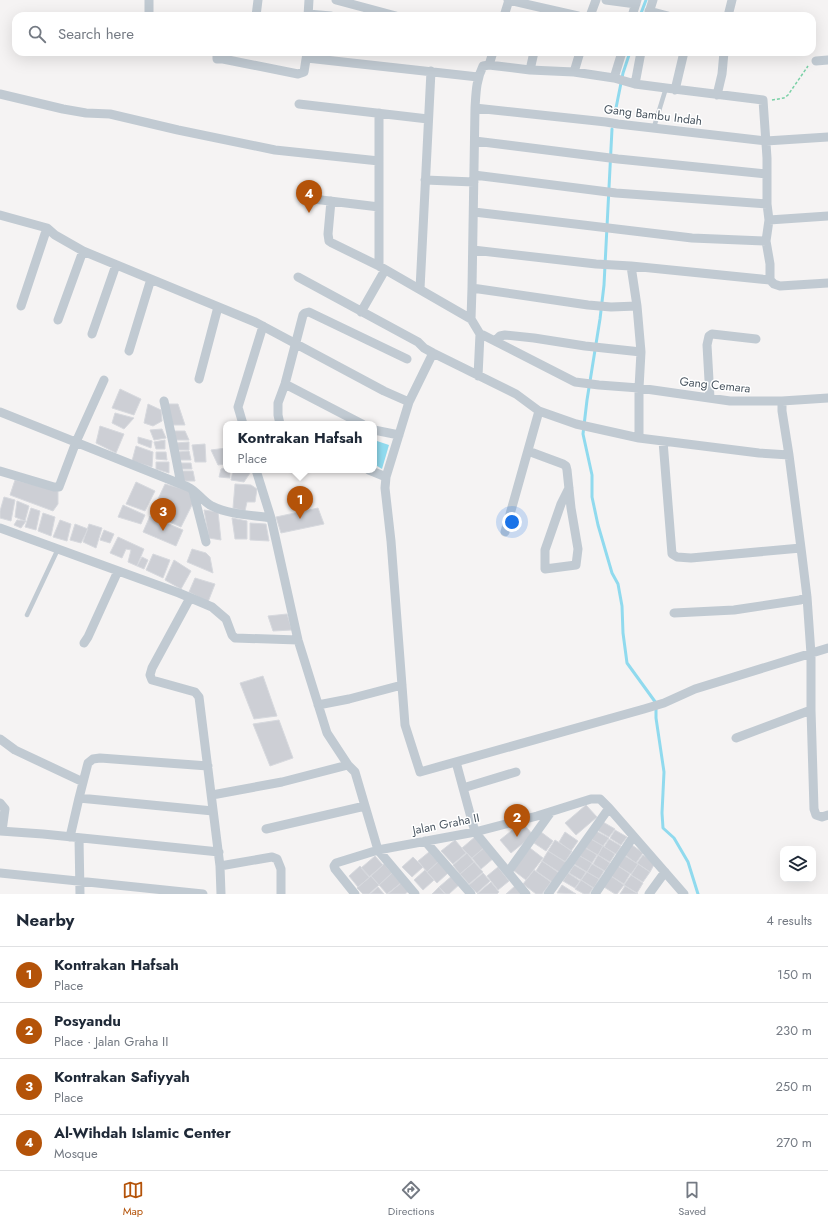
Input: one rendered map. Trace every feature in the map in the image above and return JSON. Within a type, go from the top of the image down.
[{"type":"street","points":[[149,0],[149,12]]},
{"type":"street","points":[[256,12],[258,0]]},
{"type":"street","points":[[308,12],[309,0]]},
{"type":"street","points":[[336,0],[381,12]]},
{"type":"street","points":[[505,12],[509,0],[545,12]]},
{"type":"street","points":[[592,12],[596,0]]},
{"type":"street","points":[[606,0],[636,2],[633,12]]},
{"type":"street","points":[[650,12],[653,0]]},
{"type":"street","points":[[729,12],[732,0]]},
{"type":"street","points":[[217,56],[217,58],[298,74],[304,72],[307,56]]},
{"type":"street","points":[[315,56],[478,77]]},
{"type":"street","points":[[489,65],[492,56]]},
{"type":"street","points":[[530,70],[533,56]]},
{"type":"street","points":[[574,72],[579,56]]},
{"type":"street","points":[[622,56],[624,80]]},
{"type":"street","points":[[624,80],[639,56]]},
{"type":"street","points":[[675,90],[683,56]]},
{"type":"street","points":[[717,95],[722,74],[724,56]]},
{"type":"street","points":[[816,61],[828,60]]},
{"type":"street","points":[[471,319],[476,87],[478,77],[483,66],[489,65],[530,70],[574,72],[675,90],[763,100],[767,158],[766,204],[769,220],[766,241],[770,264],[770,280]]},
{"type":"street","points":[[420,289],[431,71]]},
{"type":"street","points":[[0,94],[86,113],[110,114],[275,150],[379,160]]},
{"type":"street","points":[[299,104],[428,119]]},
{"type":"street","name":"Gang Bambu Indah","points":[[475,108],[766,141],[828,137]]},
{"type":"street","points":[[361,312],[382,268],[379,207],[379,113]]},
{"type":"street","points":[[475,141],[618,159],[767,174]]},
{"type":"street","points":[[425,180],[474,178],[616,193],[766,204]]},
{"type":"street","points":[[305,198],[379,207]]},
{"type":"street","points":[[331,201],[328,234],[329,241],[382,268],[471,319],[480,334],[478,376]]},
{"type":"street","points":[[474,212],[692,238],[766,241]]},
{"type":"street","points":[[769,220],[828,216]]},
{"type":"street","points":[[1,218],[47,228],[83,251],[255,322],[384,392],[409,402]]},
{"type":"street","points":[[21,306],[47,228]]},
{"type":"street","points":[[473,250],[596,264],[631,266],[770,280],[774,284],[780,286],[828,283]]},
{"type":"street","points":[[58,320],[83,251]]},
{"type":"street","points":[[92,334],[116,265]]},
{"type":"street","points":[[631,266],[637,306],[641,352],[639,438]]},
{"type":"street","points":[[298,277],[418,342],[424,348],[433,353],[516,394],[539,411],[576,424],[639,438],[759,453],[789,455]]},
{"type":"street","points":[[129,351],[151,279]]},
{"type":"street","points":[[472,288],[588,305],[611,307],[637,306]]},
{"type":"street","points":[[199,379],[218,307]]},
{"type":"street","points":[[279,421],[278,403],[285,384],[295,343],[305,312],[308,312],[407,359]]},
{"type":"street","points":[[242,421],[238,407],[263,326]]},
{"type":"street","points":[[480,334],[495,341],[500,336],[505,335],[641,352]]},
{"type":"street","points":[[710,398],[707,345],[709,336],[712,334],[756,339]]},
{"type":"street","name":"Gang Cemara","points":[[495,341],[575,382],[639,388],[730,401],[782,401],[828,398]]},
{"type":"street","points":[[433,353],[409,402],[386,477],[385,488],[391,542],[405,725],[420,772],[664,703],[695,689],[828,648]]},
{"type":"street","points":[[0,471],[58,487],[76,442],[104,380]]},
{"type":"street","points":[[285,384],[356,421]]},
{"type":"street","points":[[164,401],[181,484]]},
{"type":"street","points":[[782,401],[807,597],[811,654],[814,808],[816,815],[822,817],[828,815]]},
{"type":"street","points":[[505,532],[539,411]]},
{"type":"street","points":[[0,412],[181,484],[193,490],[199,497],[211,506],[224,511],[271,518]]},
{"type":"street","points":[[377,431],[399,435]]},
{"type":"street","points":[[663,441],[672,554],[677,557],[691,558],[801,548]]},
{"type":"street","points":[[528,451],[565,465],[567,470],[568,488],[578,548],[576,565],[545,569],[545,550],[568,488]]},
{"type":"street","points":[[257,473],[271,518],[298,640],[327,733],[348,765],[355,772],[378,850],[415,894]]},
{"type":"street","points":[[377,473],[386,477]]},
{"type":"street","points":[[193,490],[206,542]]},
{"type":"street","points":[[0,528],[212,607],[227,621],[231,633],[235,638],[298,640]]},
{"type":"street","points":[[84,643],[118,571]]},
{"type":"street","points":[[674,613],[734,610],[800,600],[807,597]]},
{"type":"street","points":[[190,598],[152,668],[150,675],[152,680],[195,692],[200,699],[212,795],[212,811],[220,866],[221,894]]},
{"type":"street","points":[[318,705],[349,699],[402,685]]},
{"type":"street","points":[[736,738],[811,710]]},
{"type":"street","points":[[0,739],[15,750],[83,782]]},
{"type":"street","points":[[80,894],[81,881],[75,838],[79,798],[88,763],[93,759],[100,758],[208,766]]},
{"type":"street","points":[[456,762],[475,832],[526,894]]},
{"type":"street","points":[[212,795],[282,782],[348,765]]},
{"type":"street","points":[[463,788],[516,772]]},
{"type":"street","points":[[79,798],[212,811]]},
{"type":"street","name":"Jalan Graha II","points":[[355,894],[335,869],[336,863],[378,850],[475,832],[594,799],[602,800],[609,808]]},
{"type":"street","points":[[0,803],[5,809],[1,831],[218,852]]},
{"type":"street","points":[[266,830],[365,806]]},
{"type":"street","points":[[548,894],[609,808],[684,894]]},
{"type":"street","points":[[508,872],[551,812]]},
{"type":"street","points":[[595,894],[633,837]]},
{"type":"street","points":[[425,841],[471,894]]},
{"type":"street","points":[[220,866],[272,857],[277,859],[281,869],[281,894]]},
{"type":"street","points":[[649,894],[665,872]]},
{"type":"street","points":[[0,873],[203,894]]},
{"type":"lane","points":[[654,128],[666,88]]},
{"type":"lane","points":[[27,615],[58,549]]},
{"type":"path","points":[[763,100],[780,99],[788,95],[808,66],[812,62],[816,61]]},
{"type":"water","points":[[377,441],[389,445],[382,469],[377,466]]},
{"type":"building","points":[[120,389],[141,399],[134,415],[112,408]]},
{"type":"building","points":[[148,404],[161,410],[162,421],[153,426],[144,423]]},
{"type":"building","points":[[167,404],[178,404],[185,425],[173,425]]},
{"type":"building","points":[[115,413],[134,418],[124,429],[112,423]]},
{"type":"building","points":[[100,426],[124,434],[116,453],[96,443]]},
{"type":"building","points":[[162,429],[166,438],[154,440],[150,430]]},
{"type":"building","points":[[174,431],[185,431],[189,440],[176,440]]},
{"type":"building","points":[[138,437],[152,441],[151,448],[138,443]]},
{"type":"building","points":[[165,440],[165,449],[156,449],[154,442]]},
{"type":"building","points":[[189,442],[189,450],[178,450],[176,443]]},
{"type":"building","points":[[205,444],[206,462],[195,462],[192,445]]},
{"type":"building","points":[[136,446],[153,452],[152,467],[132,461]]},
{"type":"building","points":[[223,448],[223,464],[218,465],[211,450]]},
{"type":"building","points":[[189,451],[191,460],[180,460],[178,452]]},
{"type":"building","points":[[156,452],[166,452],[167,460],[156,459]]},
{"type":"building","points":[[156,462],[169,462],[169,473],[156,469]]},
{"type":"building","points":[[180,463],[191,463],[192,469],[181,469]]},
{"type":"building","points":[[223,468],[223,473],[230,473],[230,478],[219,477],[221,469]]},
{"type":"building","points":[[182,471],[193,471],[195,481],[184,481]]},
{"type":"building","points":[[232,473],[250,473],[244,482],[231,480]]},
{"type":"building","points":[[15,480],[58,491],[58,504],[53,511],[10,495]]},
{"type":"building","points":[[136,482],[155,491],[145,511],[126,504]]},
{"type":"building","points":[[165,484],[190,491],[193,503],[181,527],[151,514]]},
{"type":"building","points":[[235,484],[251,485],[257,489],[255,502],[247,502],[245,511],[233,508]]},
{"type":"building","points":[[4,497],[15,500],[11,521],[0,518],[0,511]]},
{"type":"building","points":[[17,501],[29,506],[25,521],[15,517]]},
{"type":"building","points":[[123,505],[145,515],[141,524],[118,517]]},
{"type":"building","points":[[31,508],[40,511],[36,530],[25,527]]},
{"type":"building","points":[[318,508],[324,524],[281,533],[276,517]]},
{"type":"building","points":[[204,510],[218,512],[221,540],[209,538]]},
{"type":"building","points":[[43,513],[55,517],[51,536],[38,531]]},
{"type":"building","points":[[150,516],[183,530],[176,546],[143,532]]},
{"type":"building","points":[[232,518],[247,521],[247,539],[235,539]]},
{"type":"building","points":[[17,520],[26,521],[21,528],[14,525]]},
{"type":"building","points":[[60,520],[71,524],[67,541],[53,537]]},
{"type":"building","points":[[250,523],[266,524],[269,541],[250,540]]},
{"type":"building","points":[[75,524],[88,529],[81,543],[70,540]]},
{"type":"building","points":[[89,524],[102,528],[96,548],[83,542]]},
{"type":"building","points":[[104,530],[114,534],[110,543],[100,540]]},
{"type":"building","points":[[118,537],[144,549],[137,566],[128,562],[131,550],[126,549],[122,558],[110,553]]},
{"type":"building","points":[[192,549],[206,553],[210,557],[213,573],[187,562]]},
{"type":"building","points":[[153,554],[170,560],[163,578],[146,570]]},
{"type":"building","points":[[142,557],[148,560],[144,569],[137,566]]},
{"type":"building","points":[[174,560],[191,571],[181,589],[165,580]]},
{"type":"building","points":[[195,578],[215,584],[208,602],[189,592]]},
{"type":"building","points":[[287,614],[292,630],[273,631],[268,616]]},
{"type":"building","points":[[263,676],[277,716],[254,719],[240,683]]},
{"type":"building","points":[[279,720],[293,758],[270,766],[253,724]]},
{"type":"building","points":[[586,805],[597,817],[576,835],[565,823]]},
{"type":"building","points":[[522,822],[533,835],[511,853],[500,840]]},
{"type":"building","points":[[603,822],[615,829],[609,837],[597,830]]},
{"type":"building","points":[[615,830],[627,837],[621,845],[610,838]]},
{"type":"building","points":[[596,831],[609,838],[603,846],[591,839]]},
{"type":"building","points":[[541,832],[553,841],[546,851],[534,843]]},
{"type":"building","points":[[565,832],[578,841],[571,851],[559,842]]},
{"type":"building","points":[[476,836],[485,847],[472,858],[462,848]]},
{"type":"building","points":[[591,839],[603,846],[598,855],[585,848]]},
{"type":"building","points":[[609,839],[621,846],[616,854],[604,847]]},
{"type":"building","points":[[455,840],[466,853],[453,864],[441,851]]},
{"type":"building","points":[[555,840],[572,851],[565,862],[548,851]]},
{"type":"building","points":[[632,845],[643,853],[636,863],[625,855]]},
{"type":"building","points":[[486,846],[495,857],[481,869],[472,858]]},
{"type":"building","points":[[603,846],[615,854],[610,862],[598,855]]},
{"type":"building","points":[[585,847],[597,855],[592,863],[580,856]]},
{"type":"building","points":[[530,848],[543,858],[526,880],[513,870]]},
{"type":"building","points":[[548,851],[566,862],[559,872],[542,861]]},
{"type":"building","points":[[429,852],[438,862],[427,872],[418,861]]},
{"type":"building","points":[[467,853],[474,862],[460,874],[453,865]]},
{"type":"building","points":[[598,855],[610,863],[605,871],[593,864]]},
{"type":"building","points":[[643,855],[655,863],[650,872],[637,863]]},
{"type":"building","points":[[375,856],[383,865],[369,877],[361,868]]},
{"type":"building","points":[[580,856],[592,863],[587,872],[574,864]]},
{"type":"building","points":[[625,856],[638,864],[631,874],[618,866]]},
{"type":"building","points":[[413,857],[423,867],[412,877],[402,867]]},
{"type":"building","points":[[542,861],[559,873],[552,882],[536,871]]},
{"type":"building","points":[[438,862],[448,873],[437,883],[427,872]]},
{"type":"building","points":[[474,862],[483,872],[469,884],[460,874]]},
{"type":"building","points":[[384,864],[392,873],[379,885],[371,876]]},
{"type":"building","points":[[592,864],[604,871],[599,879],[587,872]]},
{"type":"building","points":[[638,864],[650,872],[643,882],[631,875]]},
{"type":"building","points":[[574,865],[586,872],[581,880],[569,873]]},
{"type":"building","points":[[360,866],[370,877],[358,887],[349,876]]},
{"type":"building","points":[[618,866],[630,874],[624,884],[611,876]]},
{"type":"building","points":[[498,867],[509,881],[498,890],[487,876]]},
{"type":"building","points":[[425,870],[434,880],[423,890],[414,880]]},
{"type":"building","points":[[534,870],[551,882],[542,894],[536,894],[523,884]]},
{"type":"building","points":[[587,872],[599,879],[594,888],[581,880]]},
{"type":"building","points":[[392,873],[401,883],[387,894],[379,885]]},
{"type":"building","points":[[483,873],[490,881],[477,893],[469,885]]},
{"type":"building","points":[[568,873],[580,881],[575,888],[563,881]]},
{"type":"building","points":[[453,875],[461,883],[449,894],[446,894],[439,887]]},
{"type":"building","points":[[631,875],[643,883],[637,893],[624,885]]},
{"type":"building","points":[[371,876],[379,885],[369,894],[363,894],[357,888]]},
{"type":"building","points":[[611,876],[624,885],[617,894],[604,887]]},
{"type":"building","points":[[581,880],[593,888],[589,894],[584,894],[575,889]]},
{"type":"building","points":[[491,882],[499,892],[497,894],[477,894]]},
{"type":"building","points":[[401,883],[409,891],[405,894],[388,894]]},
{"type":"building","points":[[516,885],[523,894],[506,894]]},
{"type":"building","points":[[562,885],[576,894],[557,893]]},
{"type":"building","points":[[625,886],[638,894],[620,894]]},
{"type":"building","points":[[378,887],[384,894],[370,894]]},
{"type":"building","points":[[439,887],[445,894],[432,894]]},
{"type":"waterway","points":[[642,12],[646,0]]},
{"type":"waterway","points":[[615,113],[623,73],[629,56]]},
{"type":"waterway","points":[[612,129],[604,285],[583,434],[592,475],[592,497],[598,525],[612,573],[618,584],[622,606],[623,633],[627,663],[656,703],[656,718],[664,772],[662,813],[663,828],[674,838],[688,862],[698,894]]},
{"type":"place","name":"Al-Wihdah Islamic Center","points":[[309,213]]},
{"type":"place","name":"Kontrakan Hafsah","points":[[300,519]]},
{"type":"place","name":"Kontrakan Safiyyah","points":[[163,531]]},
{"type":"place","name":"Posyandu","points":[[517,837]]}]
